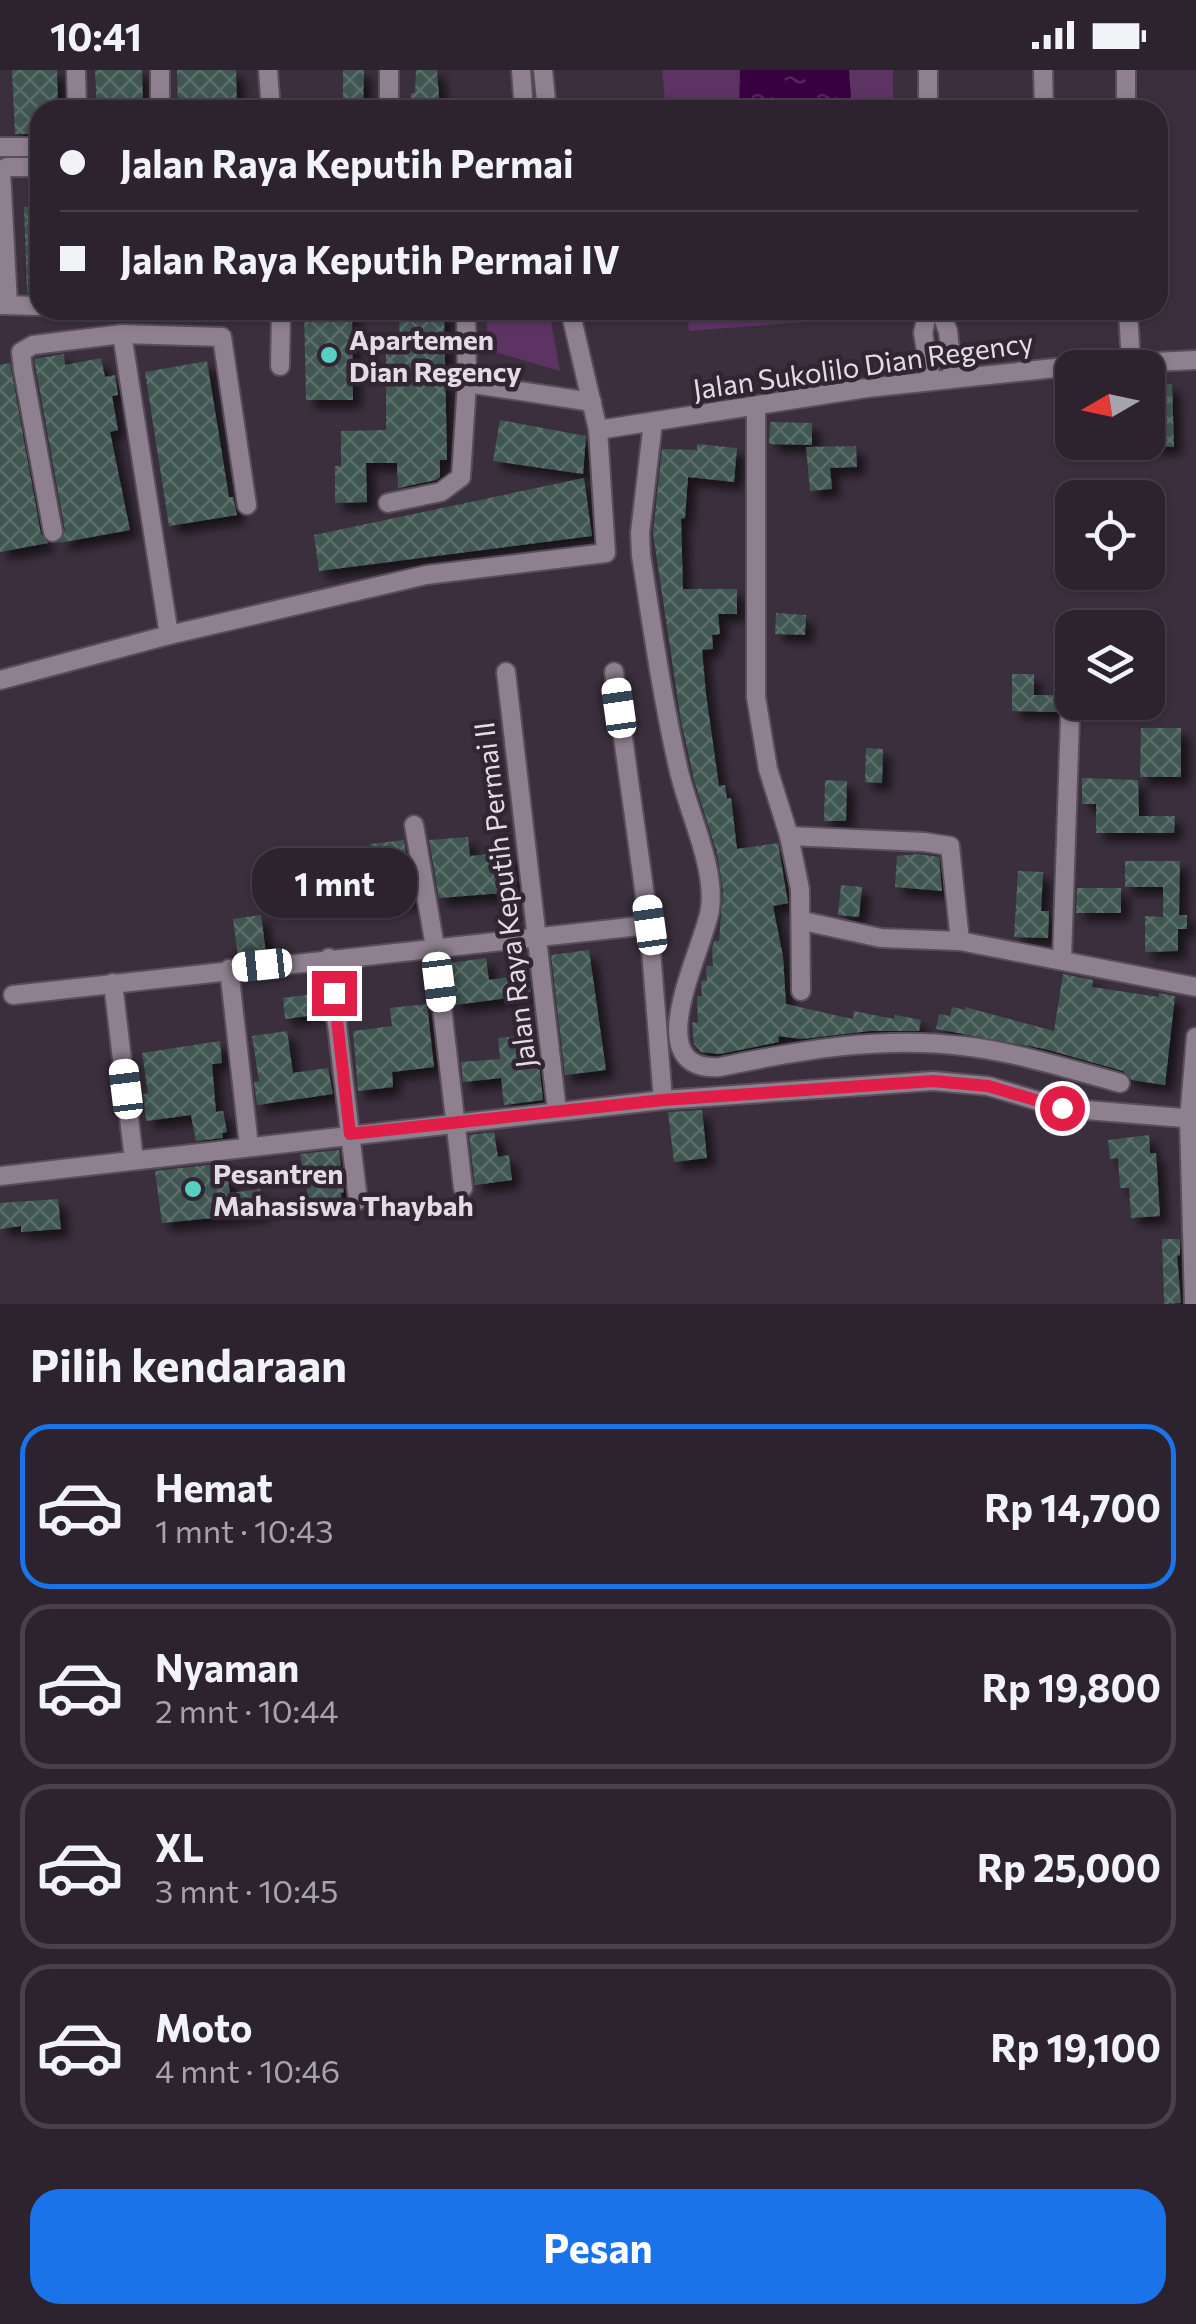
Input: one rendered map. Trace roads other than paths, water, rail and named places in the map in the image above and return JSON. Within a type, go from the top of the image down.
[{"type":"street","points":[[76,70],[77,100]]},
{"type":"street","points":[[160,70],[160,100]]},
{"type":"street","points":[[268,70],[270,100]]},
{"type":"street","points":[[389,70],[390,100]]},
{"type":"street","points":[[521,70],[523,100]]},
{"type":"street","points":[[543,70],[546,100]]},
{"type":"street","points":[[928,70],[928,100]]},
{"type":"street","points":[[1043,70],[1044,100]]},
{"type":"street","points":[[1126,70],[1126,100]]},
{"type":"street","points":[[0,147],[30,147]]},
{"type":"street","points":[[30,166],[7,167],[2,171],[4,305],[30,306]]},
{"type":"street","points":[[280,366],[281,320]]},
{"type":"street","points":[[388,503],[441,492],[461,477],[466,320]]},
{"type":"street","points":[[0,680],[169,635],[426,575],[606,554],[598,430],[572,320]]},
{"type":"street","points":[[926,320],[924,333],[932,380]]},
{"type":"street","points":[[944,320],[953,378]]},
{"type":"street","points":[[1129,320],[1130,350]]},
{"type":"street","points":[[53,532],[22,352],[33,345],[122,334],[222,336],[247,505]]},
{"type":"street","points":[[122,334],[169,635]]},
{"type":"street","name":"Jalan Sukolilo Dian Regency","points":[[1165,361],[1196,360]]},
{"type":"street","name":"Jalan Sukolilo Dian Regency","points":[[598,430],[932,380],[1055,369]]},
{"type":"street","points":[[467,383],[592,402]]},
{"type":"street","points":[[756,407],[756,697],[768,770],[789,836],[803,921],[801,991]]},
{"type":"street","points":[[653,422],[641,555],[676,763],[710,882],[711,907],[679,1008],[677,1032],[691,1062],[706,1068],[720,1067],[846,1044],[914,1042],[966,1046],[1120,1083]]},
{"type":"street","name":"Jalan Raya Keputih Permai II","points":[[506,672],[557,1112]]},
{"type":"street","points":[[614,672],[650,925],[663,1100]]},
{"type":"street","points":[[1062,959],[1070,720]]},
{"type":"street","points":[[414,824],[435,947],[463,1188]]},
{"type":"street","points":[[789,836],[950,846],[960,941]]},
{"type":"street","points":[[803,921],[881,938],[960,941],[1196,987]]},
{"type":"street","points":[[13,995],[650,925]]},
{"type":"street","points":[[329,958],[358,1200]]},
{"type":"street","points":[[229,969],[249,1146]]},
{"type":"street","points":[[113,983],[134,1160]]},
{"type":"street","points":[[1194,1304],[1192,1119],[1196,1037]]},
{"type":"street","points":[[0,1176],[663,1100],[963,1081],[1062,1108],[1192,1119]]},
{"type":"water","points":[[740,70],[849,70],[850,100],[739,100]]},
{"type":"place","name":"Apartemen Dian Regency","points":[[329,355]]},
{"type":"place","name":"Pesantren Mahasiswa Thaybah","points":[[193,1189]]}]
